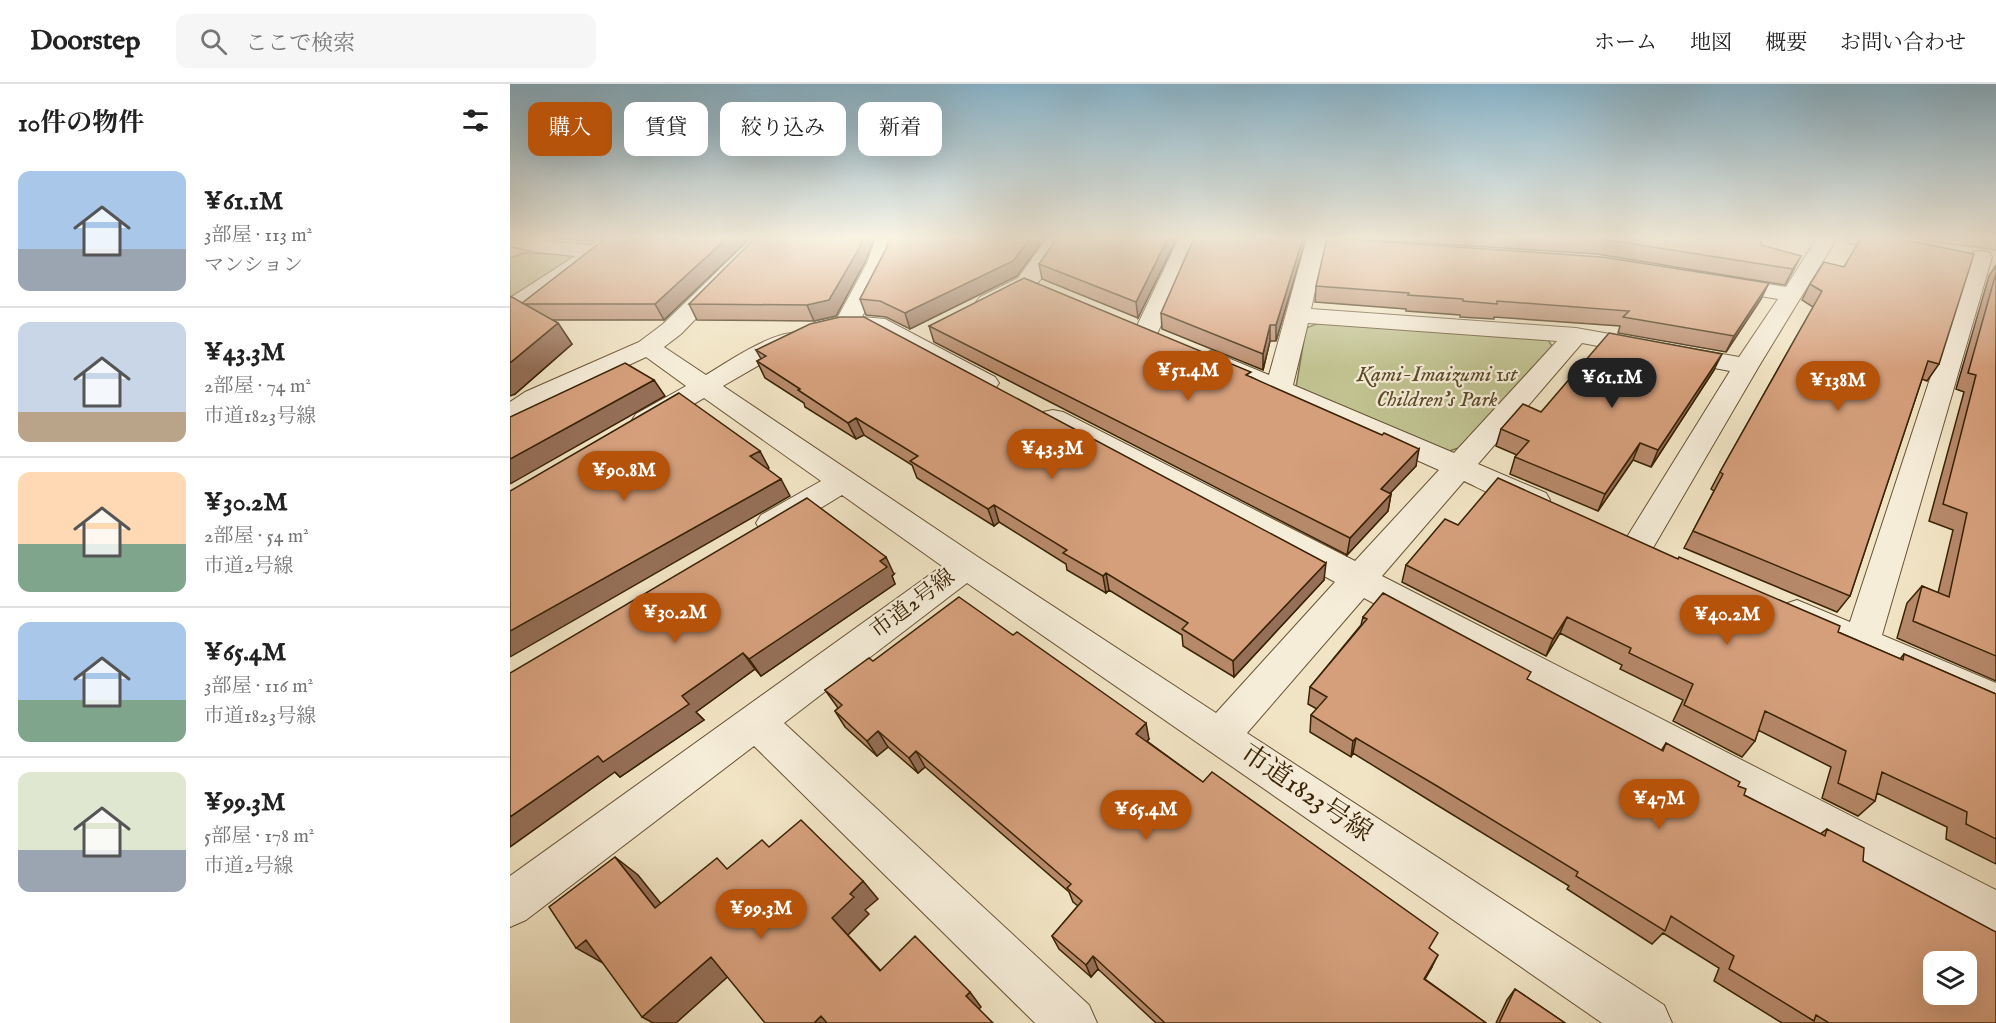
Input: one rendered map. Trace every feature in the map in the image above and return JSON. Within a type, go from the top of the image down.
[{"type":"street","points":[[510,308],[550,282]]},
{"type":"street","points":[[510,414],[535,398],[648,347],[672,329],[720,282]]},
{"type":"street","points":[[846,324],[868,282]]},
{"type":"street","points":[[964,315],[1037,287],[1039,282]]},
{"type":"street","points":[[1174,282],[1156,336],[1554,508]]},
{"type":"street","points":[[1279,388],[1307,282]]},
{"type":"street","points":[[1716,282],[1793,295]]},
{"type":"street","points":[[1670,559],[1628,541],[1801,282]]},
{"type":"street","points":[[1862,642],[1970,282]]},
{"type":"street","points":[[1299,315],[1576,335],[1746,366]]},
{"type":"street","points":[[623,433],[771,348],[826,327],[876,324],[922,336],[1019,400],[1996,915]]},
{"type":"street","points":[[1220,736],[1576,335]]},
{"type":"street","name":"市道2号線","points":[[510,904],[966,566],[648,347]]},
{"type":"street","points":[[744,540],[842,482]]},
{"type":"street","name":"市道1823号線","points":[[966,566],[1646,1023]]},
{"type":"street","points":[[1766,600],[1996,700]]},
{"type":"street","points":[[755,722],[1071,1023]]},
{"type":"green space","points":[[510,282],[540,282],[510,302]]},
{"type":"green space","name":"Kami-Imaizumi 1st Children's Park","points":[[1319,323],[1548,340],[1552,346],[1462,447],[1449,451],[1296,387],[1306,328]]},
{"type":"building","points":[[549,282],[679,282],[655,304],[522,303]]},
{"type":"building","points":[[711,282],[840,282],[829,300],[807,305],[689,304]]},
{"type":"building","points":[[869,282],[970,282],[905,313],[880,301],[860,299]]},
{"type":"building","points":[[1016,282],[1033,282],[1251,372],[1246,375],[1419,449],[1381,489],[1391,494],[1350,538],[929,326]]},
{"type":"building","points":[[1084,282],[1146,282],[1136,302]]},
{"type":"building","points":[[1175,282],[1289,282],[1276,325],[1270,325],[1263,354],[1161,313]]},
{"type":"building","points":[[1317,282],[1769,283],[1734,336],[1623,317],[1629,311],[1497,301],[1497,304],[1408,295],[1409,293],[1316,286]]},
{"type":"building","points":[[1811,282],[1965,282],[1939,364],[1928,361],[1850,596],[1693,531],[1723,474],[1720,472],[1822,291],[1810,284]]},
{"type":"building","points":[[1994,282],[1996,282],[1996,656],[1913,621],[1922,586],[1949,597],[1967,513],[1943,504],[1976,375],[1968,373]]},
{"type":"building","points":[[510,296],[558,323],[510,363]]},
{"type":"building","points":[[840,317],[864,317],[1326,563],[1233,661],[1182,629],[1188,623],[1106,573],[1103,576],[1063,553],[1067,550],[994,505],[988,509],[910,461],[918,456],[856,418],[848,423],[757,361],[766,356],[756,350],[810,324]]},
{"type":"building","points":[[1609,333],[1722,354],[1658,450],[1640,443],[1605,494],[1515,457],[1529,441],[1501,429],[1523,404],[1541,412]]},
{"type":"building","points":[[625,363],[654,380],[510,459],[510,417]]},
{"type":"building","points":[[679,393],[760,451],[750,456],[781,479],[510,631],[510,491]]},
{"type":"building","points":[[1498,478],[1678,559],[1679,557],[1840,626],[1838,632],[1903,660],[1904,654],[1996,694],[1996,839],[1966,824],[1967,812],[1882,772],[1875,801],[1838,783],[1846,751],[1765,711],[1755,741],[1684,705],[1693,684],[1629,653],[1631,648],[1567,617],[1553,639],[1406,565],[1445,519],[1458,525]]},
{"type":"building","points":[[807,498],[886,557],[880,561],[887,567],[749,659],[743,653],[682,696],[689,704],[603,762],[598,756],[510,817],[510,673]]},
{"type":"building","points":[[1383,593],[1531,672],[1527,679],[1663,751],[1666,743],[1740,782],[1738,786],[1746,789],[1744,795],[1825,836],[1827,829],[1864,848],[1863,861],[1996,932],[1996,1023],[1829,1023],[1816,1015],[1814,1021],[1729,969],[1734,956],[1671,916],[1665,931],[1576,876],[1578,872],[1356,738],[1353,741],[1311,715],[1327,697],[1310,687],[1367,619],[1363,617]]},
{"type":"building","points":[[959,597],[1013,635],[1017,632],[1146,723],[1136,734],[1203,782],[1212,772],[1438,933],[1429,948],[1438,955],[1424,979],[1486,1023],[1165,1023],[1093,956],[1086,965],[1052,936],[1082,901],[1067,888],[1071,884],[916,751],[909,758],[878,731],[867,741],[835,711],[842,705],[825,690],[869,658],[873,661]]},
{"type":"building","points":[[801,820],[863,881],[850,894],[854,897],[832,918],[880,971],[915,936],[970,992],[966,996],[993,1023],[827,1023],[821,1016],[814,1023],[765,1023],[711,957],[642,1017],[586,940],[576,948],[549,907],[615,857],[655,908],[717,858],[727,869],[762,840],[769,847]]},
{"type":"building","points":[[1515,989],[1565,1023],[1499,1023]]}]
